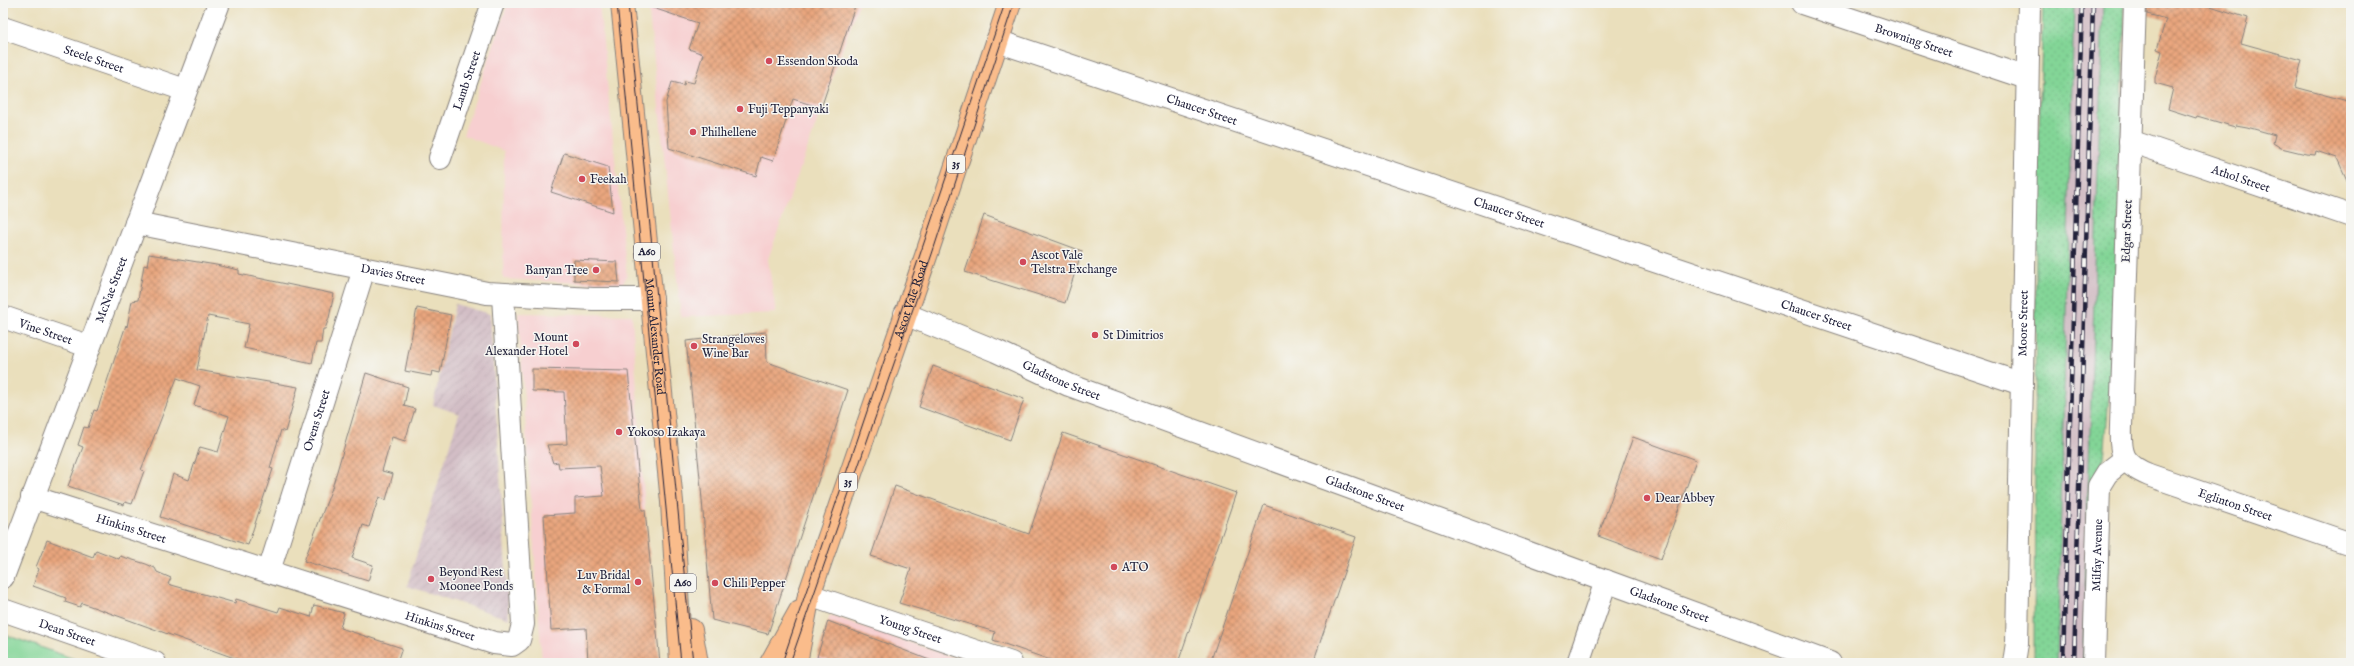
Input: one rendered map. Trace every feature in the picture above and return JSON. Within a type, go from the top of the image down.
[{"type":"main road","name":"Mount Alexander Road","points":[[622,3],[672,502],[681,663]]},
{"type":"main road","name":"Ascot Vale Road","points":[[796,663],[809,595],[927,253],[1010,3]]},
{"type":"main road","name":"Mount Alexander Road","points":[[672,502],[697,663]]},
{"type":"main road","name":"Ascot Vale Road","points":[[771,663],[809,595]]},
{"type":"street","name":"McNae Street","points":[[3,577],[88,346],[219,3]]},
{"type":"street","name":"Lamb Street","points":[[440,158],[493,3]]},
{"type":"street","name":"Browning Street","points":[[1802,3],[2027,78]]},
{"type":"street","name":"Moore Street","points":[[2017,656],[2029,3]]},
{"type":"street","name":"Edgar Street","points":[[2125,459],[2120,444],[2120,426],[2135,3]]},
{"type":"street","name":"Steele Street","points":[[3,28],[185,90]]},
{"type":"street","name":"Chaucer Street","points":[[997,41],[2022,384]]},
{"type":"street","name":"Athol Street","points":[[2130,141],[2351,216]]},
{"type":"street","name":"Davies Street","points":[[136,223],[504,296],[652,300]]},
{"type":"street","name":"Ovens Street","points":[[269,571],[364,269]]},
{"type":"street","name":"Hinkins Street","points":[[32,497],[269,571],[494,644],[512,645],[519,640],[523,624],[504,296]]},
{"type":"street","name":"Gladstone Street","points":[[905,314],[996,351],[1069,385],[1830,663]]},
{"type":"street","name":"Vine Street","points":[[3,317],[88,346]]},
{"type":"street","name":"Eglinton Street","points":[[2125,459],[2131,466],[2149,475],[2351,544]]},
{"type":"street","name":"Milfay Avenue","points":[[2094,663],[2099,486],[2107,473],[2125,459]]},
{"type":"street","points":[[1578,663],[1606,581]]},
{"type":"street","name":"Young Street","points":[[809,595],[1011,663]]},
{"type":"street","name":"Dean Street","points":[[3,610],[148,662]]},
{"type":"shaded area","points":[[508,3],[599,3],[627,276],[622,285],[503,279],[504,151],[463,135]]},
{"type":"shaded area","points":[[648,3],[859,3],[768,259],[776,313],[681,317]]},
{"type":"shaded area","points":[[2074,3],[2103,3],[2083,663],[2057,663]]},
{"type":"shaded area","points":[[455,304],[490,314],[509,619],[407,586],[459,414],[433,405]]},
{"type":"shaded area","points":[[518,313],[632,315],[645,510],[660,663],[542,663]]},
{"type":"shaded area","points":[[830,615],[969,663],[815,663]]},
{"type":"green space","points":[[2043,3],[2074,3],[2057,663],[2034,663],[2036,233]]},
{"type":"green space","points":[[2103,3],[2125,3],[2118,233],[2109,396],[2088,663],[2083,663]]},
{"type":"green space","points":[[3,634],[86,663],[3,663]]},
{"type":"building","points":[[648,3],[856,3],[821,108],[793,99],[773,161],[761,157],[756,176],[669,148],[666,102],[672,82],[684,85],[685,81],[694,83],[703,54],[689,49],[698,23],[647,6]]},
{"type":"building","points":[[2147,3],[2201,3],[2248,18],[2241,43],[2302,60],[2295,87],[2351,102],[2351,189],[2337,158],[2316,151],[2315,155],[2281,148],[2273,143],[2275,135],[2247,127],[2236,125],[2235,127],[2197,116],[2196,118],[2168,109],[2173,88],[2155,83],[2162,51],[2157,49],[2166,19],[2147,14]]},
{"type":"building","name":"Feekah","points":[[564,153],[608,167],[613,212],[551,192]]},
{"type":"building","name":"Ascot Vale Telstra Exchange","points":[[984,215],[1082,251],[1065,303],[965,272]]},
{"type":"building","points":[[149,254],[216,265],[239,270],[239,274],[334,294],[329,318],[325,329],[323,329],[321,343],[316,343],[312,363],[244,348],[249,324],[208,316],[197,370],[298,387],[285,432],[281,430],[270,468],[273,469],[248,545],[160,517],[173,474],[189,480],[200,447],[218,452],[229,416],[194,405],[200,386],[177,378],[141,470],[144,471],[132,504],[125,502],[124,505],[68,486],[83,447],[78,445],[84,427],[88,428],[94,410],[97,411],[126,325],[127,327],[132,301],[138,300],[144,265],[147,266]]},
{"type":"building","name":"Banyan Tree","points":[[574,260],[617,262],[619,282],[574,280]]},
{"type":"building","points":[[417,308],[451,315],[440,373],[432,371],[431,376],[405,371]]},
{"type":"building","points":[[766,332],[767,362],[848,390],[768,634],[712,620],[701,488],[686,341]]},
{"type":"building","points":[[933,366],[1024,399],[1010,440],[919,407]]},
{"type":"building","points":[[532,369],[628,371],[642,510],[645,510],[660,663],[588,662],[586,628],[551,630],[544,515],[575,513],[575,498],[604,496],[600,466],[559,468],[558,462],[553,463],[547,445],[567,444],[564,392],[532,391]]},
{"type":"building","points":[[366,373],[408,387],[404,406],[415,409],[405,441],[392,437],[382,471],[393,474],[386,500],[379,497],[369,527],[363,525],[352,558],[373,565],[368,581],[304,561],[332,488]]},
{"type":"building","name":"ATO","points":[[1063,433],[1236,493],[1178,663],[1059,663],[993,640],[995,632],[899,603],[911,569],[871,556],[895,486],[1029,534]]},
{"type":"building","name":"Dear Abbey","points":[[1633,437],[1696,460],[1661,559],[1598,536]]},
{"type":"building","points":[[1264,505],[1356,537],[1313,663],[1210,663]]},
{"type":"building","points":[[47,540],[93,557],[96,550],[119,559],[120,556],[146,564],[155,568],[157,572],[171,578],[168,584],[235,603],[236,599],[278,612],[280,607],[311,617],[314,605],[344,613],[340,628],[402,648],[397,663],[248,663],[82,603],[80,607],[65,602],[66,598],[33,586],[39,569],[36,567]]},
{"type":"building","points":[[828,621],[932,661],[932,663],[835,663],[817,657]]},
{"type":"tram line","points":[[617,3],[681,663]]},
{"type":"tram line","points":[[628,3],[693,663]]},
{"type":"tram line","points":[[782,663],[1005,3]]},
{"type":"tram line","points":[[790,663],[932,254],[1014,3]]},
{"type":"railway","points":[[2063,663],[2082,3]]},
{"type":"railway","points":[[2074,663],[2093,3]]},
{"type":"place","name":"Essendon Skoda","points":[[769,61]]},
{"type":"place","name":"Fuji Teppanyaki","points":[[740,109]]},
{"type":"place","name":"Philhellene","points":[[693,132]]},
{"type":"place","name":"Feekah","points":[[582,179]]},
{"type":"place","name":"Ascot Vale Telstra Exchange","points":[[1023,262]]},
{"type":"place","name":"Banyan Tree","points":[[596,270]]},
{"type":"place","name":"St Dimitrios","points":[[1095,335]]},
{"type":"place","name":"Mount Alexander Hotel","points":[[576,344]]},
{"type":"place","name":"Strangeloves Wine Bar","points":[[694,346]]},
{"type":"place","name":"Yokoso Izakaya","points":[[619,432]]},
{"type":"place","name":"Dear Abbey","points":[[1647,498]]},
{"type":"place","name":"ATO","points":[[1114,567]]},
{"type":"place","name":"Beyond Rest Moonee Ponds","points":[[431,579]]},
{"type":"place","name":"Luv Bridal & Formal","points":[[638,582]]},
{"type":"place","name":"Chili Pepper","points":[[715,583]]}]
